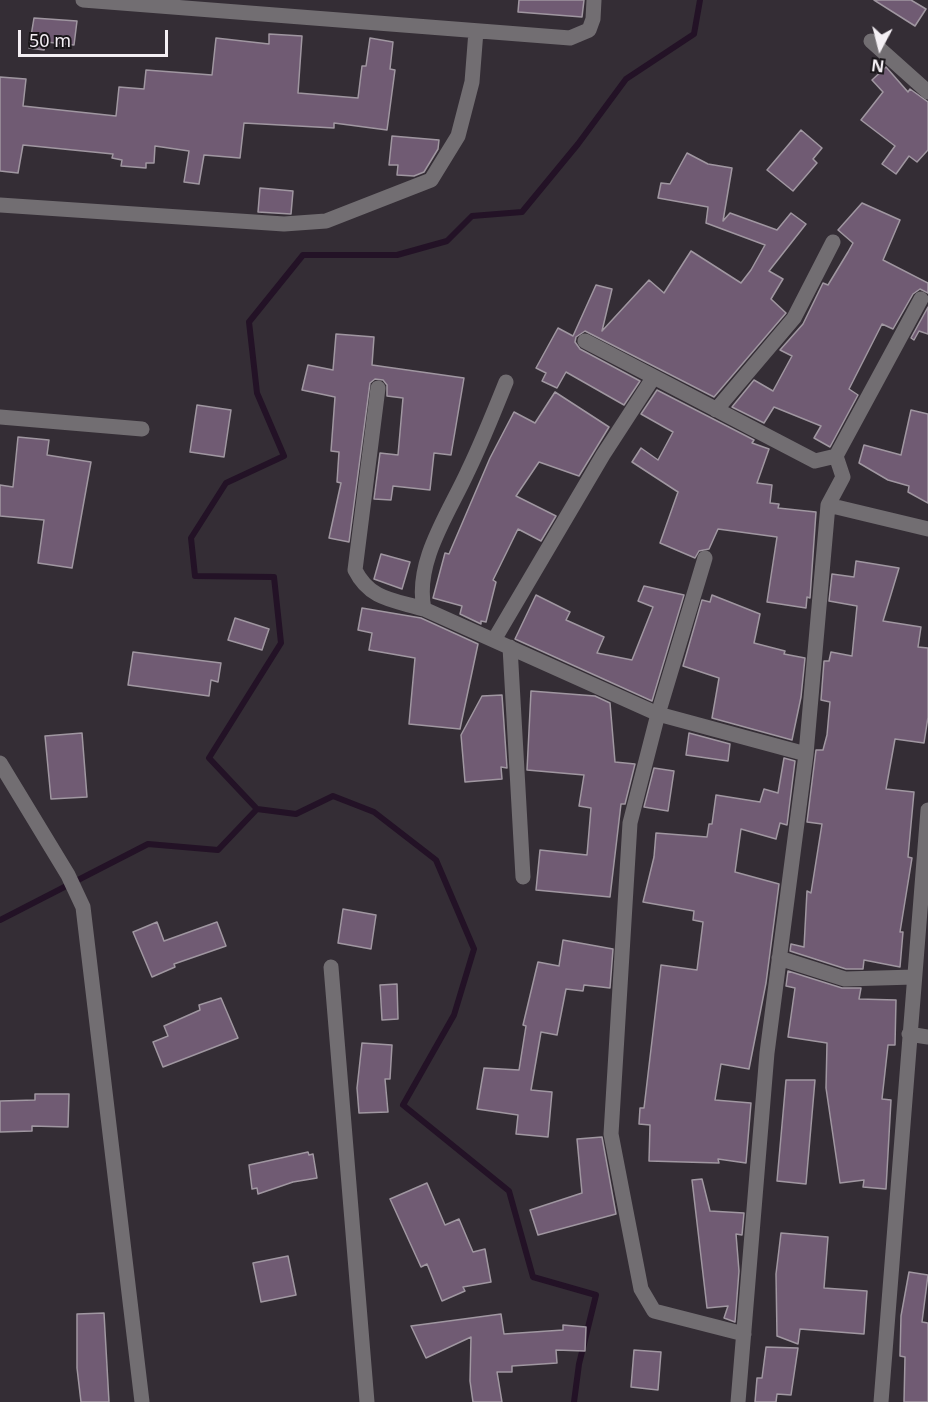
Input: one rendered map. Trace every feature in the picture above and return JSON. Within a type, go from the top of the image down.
[{"type":"street","points":[[82,0],[570,38],[589,30],[593,19],[594,0]]},
{"type":"street","points":[[0,205],[284,224],[326,221],[430,180],[436,173],[458,136],[471,82],[476,31]]},
{"type":"street","points":[[871,41],[928,92]]},
{"type":"street","points":[[716,410],[794,318],[833,242]]},
{"type":"street","points":[[738,1402],[767,1053],[806,754],[828,505],[843,477],[836,456],[921,299]]},
{"type":"street","points":[[585,341],[815,461],[836,456]]},
{"type":"street","points":[[494,640],[603,455],[653,378]]},
{"type":"street","points":[[424,609],[421,591],[430,552],[506,382]]},
{"type":"street","points":[[378,388],[355,570],[361,582],[373,593],[424,609],[658,714],[806,754]]},
{"type":"street","points":[[0,417],[142,429]]},
{"type":"street","points":[[828,505],[928,529]]},
{"type":"street","points":[[705,558],[658,714],[630,823],[611,1134],[641,1289],[654,1311],[744,1334]]},
{"type":"street","points":[[510,647],[523,877]]},
{"type":"street","points":[[0,763],[68,875],[83,907],[142,1402]]},
{"type":"street","points":[[881,1402],[928,810]]},
{"type":"street","points":[[779,958],[845,979],[914,977]]},
{"type":"street","points":[[331,967],[363,1400]]},
{"type":"street","points":[[909,1034],[928,1037]]},
{"type":"building","points":[[519,0],[584,0],[582,17],[518,12]]},
{"type":"building","points":[[874,0],[911,0],[926,9],[915,26]]},
{"type":"building","points":[[34,18],[77,21],[74,45],[46,42],[44,50],[29,48]]},
{"type":"building","points":[[269,34],[302,36],[298,93],[358,98],[362,66],[366,66],[370,38],[393,42],[390,69],[395,70],[387,130],[334,123],[334,128],[244,123],[240,158],[204,155],[199,184],[184,182],[189,151],[155,146],[154,163],[146,163],[146,168],[121,166],[122,160],[112,158],[113,154],[23,145],[18,173],[0,171],[0,77],[26,79],[23,106],[116,116],[119,87],[144,89],[146,70],[212,75],[216,38],[269,44]]},
{"type":"building","points":[[886,67],[908,92],[910,89],[928,102],[928,150],[917,162],[909,156],[896,174],[882,164],[895,146],[861,120],[883,92],[872,80]]},
{"type":"building","points":[[801,130],[822,148],[813,159],[817,163],[793,191],[767,170]]},
{"type":"building","points":[[392,136],[439,140],[438,149],[424,172],[414,176],[397,175],[398,165],[389,165]]},
{"type":"building","points":[[687,153],[708,164],[732,168],[723,221],[730,213],[777,230],[791,213],[806,224],[769,271],[783,279],[771,299],[786,313],[714,397],[585,331],[576,337],[575,342],[580,349],[640,381],[624,405],[566,372],[557,388],[542,381],[546,373],[536,368],[558,328],[573,336],[596,285],[612,289],[602,331],[649,280],[664,293],[691,251],[741,283],[751,270],[765,245],[706,223],[708,207],[658,198],[661,183],[670,184]]},
{"type":"building","points":[[260,188],[293,191],[291,214],[258,212]]},
{"type":"building","points":[[862,203],[900,220],[883,260],[928,283],[928,293],[920,289],[913,294],[893,329],[882,324],[849,389],[858,395],[830,447],[814,438],[821,426],[774,407],[764,423],[732,407],[754,380],[773,391],[792,356],[780,350],[803,324],[823,283],[828,285],[848,252],[853,243],[838,230]]},
{"type":"building","points":[[928,307],[928,334],[919,331],[914,340],[911,338]]},
{"type":"building","points":[[336,334],[374,337],[372,365],[464,378],[451,455],[434,453],[430,490],[393,486],[391,500],[374,499],[380,453],[398,455],[403,398],[387,396],[387,385],[383,380],[375,379],[370,383],[349,542],[329,538],[341,483],[337,482],[339,452],[331,451],[335,397],[302,390],[308,365],[333,370]]},
{"type":"building","points":[[657,390],[754,440],[752,443],[769,449],[757,483],[772,485],[770,503],[779,504],[778,508],[816,512],[810,598],[807,597],[806,608],[767,602],[777,537],[718,529],[709,549],[699,551],[695,558],[660,543],[678,492],[632,462],[641,448],[658,460],[673,432],[641,414]]},
{"type":"building","points":[[555,392],[609,427],[579,476],[539,462],[516,496],[556,516],[541,541],[518,529],[493,580],[496,582],[486,622],[481,621],[481,624],[460,614],[462,606],[433,598],[445,553],[449,554],[490,458],[514,412],[535,423]]},
{"type":"building","points":[[197,405],[231,410],[224,457],[190,452]]},
{"type":"building","points":[[911,410],[928,414],[928,503],[908,492],[909,486],[888,480],[859,463],[864,445],[901,455]]},
{"type":"building","points":[[18,437],[49,440],[47,455],[91,462],[72,568],[38,563],[44,520],[0,516],[0,485],[13,487]]},
{"type":"building","points":[[381,554],[410,562],[402,589],[374,579]]},
{"type":"building","points":[[856,561],[899,568],[883,621],[921,627],[918,647],[928,648],[928,717],[924,743],[895,739],[886,789],[914,792],[908,857],[912,858],[900,932],[903,932],[900,967],[864,960],[863,969],[846,969],[790,951],[791,944],[804,947],[807,891],[811,893],[822,824],[807,822],[816,750],[823,750],[827,735],[830,702],[821,700],[824,661],[829,661],[831,652],[852,656],[857,606],[829,601],[832,574],[854,577]]},
{"type":"building","points":[[644,586],[684,595],[652,701],[515,639],[536,595],[570,612],[566,620],[604,637],[597,653],[632,660],[653,607],[638,601]]},
{"type":"building","points":[[712,595],[760,614],[754,643],[785,651],[784,654],[805,658],[801,697],[792,740],[712,718],[719,678],[683,666],[702,600],[710,602]]},
{"type":"building","points":[[362,608],[421,618],[478,644],[460,729],[409,724],[415,658],[369,650],[372,633],[358,630]]},
{"type":"building","points":[[235,618],[269,629],[262,650],[228,640]]},
{"type":"building","points":[[133,652],[221,663],[218,682],[211,680],[209,696],[128,685]]},
{"type":"building","points":[[531,691],[595,696],[610,703],[615,762],[635,764],[625,804],[621,804],[610,897],[536,890],[540,850],[587,855],[591,808],[579,806],[584,775],[527,770]]},
{"type":"building","points":[[502,695],[507,768],[501,767],[502,779],[465,782],[461,735],[482,696]]},
{"type":"building","points":[[82,733],[87,797],[51,799],[45,736]]},
{"type":"building","points":[[689,733],[730,744],[728,761],[686,755]]},
{"type":"building","points":[[784,758],[795,761],[787,825],[780,823],[776,839],[741,829],[735,872],[779,884],[766,983],[749,1069],[721,1064],[715,1100],[751,1103],[746,1163],[718,1159],[719,1163],[649,1161],[650,1125],[639,1124],[640,1108],[644,1108],[661,965],[697,970],[703,922],[693,920],[694,911],[643,902],[654,857],[656,833],[707,837],[709,824],[712,824],[716,795],[760,802],[764,789],[778,793]]},
{"type":"building","points":[[654,768],[674,771],[668,811],[644,807]]},
{"type":"building","points":[[343,909],[376,915],[371,949],[338,943]]},
{"type":"building","points":[[157,922],[164,941],[217,922],[226,946],[174,964],[175,967],[152,977],[133,932]]},
{"type":"building","points":[[563,940],[613,949],[610,988],[584,985],[583,991],[566,989],[557,1035],[541,1032],[531,1090],[552,1092],[548,1137],[516,1134],[518,1115],[477,1109],[484,1068],[519,1070],[526,1026],[523,1025],[538,962],[559,966]]},
{"type":"building","points":[[788,971],[842,988],[861,988],[859,999],[896,1000],[895,1045],[888,1045],[882,1099],[891,1100],[886,1189],[863,1187],[864,1180],[840,1183],[826,1088],[827,1043],[788,1037],[795,988],[786,986]]},
{"type":"building","points":[[397,984],[398,1019],[382,1020],[380,985]]},
{"type":"building","points":[[221,998],[238,1038],[163,1067],[153,1042],[168,1036],[164,1026],[200,1010],[199,1005]]},
{"type":"building","points":[[362,1043],[392,1045],[390,1079],[385,1079],[388,1112],[359,1113],[357,1088]]},
{"type":"building","points":[[786,1080],[815,1080],[806,1184],[777,1181]]},
{"type":"building","points":[[35,1094],[69,1094],[68,1127],[32,1126],[32,1131],[0,1132],[0,1101],[35,1100]]},
{"type":"building","points":[[602,1137],[616,1214],[538,1235],[530,1210],[582,1193],[577,1139]]},
{"type":"building","points":[[308,1152],[309,1155],[313,1154],[317,1178],[293,1182],[258,1194],[257,1188],[252,1189],[249,1165]]},
{"type":"building","points":[[702,1179],[710,1211],[744,1213],[742,1235],[736,1234],[739,1271],[735,1322],[724,1318],[728,1306],[707,1308],[692,1180]]},
{"type":"building","points":[[427,1183],[445,1225],[459,1219],[473,1252],[485,1249],[491,1282],[463,1287],[465,1291],[442,1301],[427,1264],[421,1267],[390,1199]]},
{"type":"building","points":[[781,1233],[828,1237],[824,1288],[867,1291],[864,1334],[800,1329],[798,1344],[777,1336],[776,1274]]},
{"type":"building","points":[[288,1256],[296,1295],[261,1302],[253,1263]]},
{"type":"building","points":[[909,1272],[928,1275],[922,1322],[928,1323],[928,1402],[904,1402],[905,1357],[900,1356],[901,1316]]},
{"type":"building","points":[[104,1313],[109,1402],[81,1402],[77,1368],[77,1314]]},
{"type":"building","points":[[501,1314],[504,1334],[563,1330],[563,1325],[586,1327],[585,1351],[556,1350],[557,1363],[512,1366],[512,1372],[497,1372],[502,1402],[473,1402],[470,1381],[471,1337],[426,1358],[411,1326]]},
{"type":"building","points":[[766,1347],[798,1348],[791,1395],[777,1394],[776,1402],[755,1402],[757,1378],[762,1378]]},
{"type":"building","points":[[634,1350],[661,1352],[658,1390],[631,1387]]},
{"type":"waterway","points":[[574,1402],[579,1364],[596,1295],[533,1277],[509,1191],[403,1105],[454,1015],[474,949],[436,860],[374,812],[333,796],[296,814],[257,809],[209,758],[281,643],[274,577],[195,576],[191,538],[226,483],[284,456],[257,393],[249,322],[303,255],[397,255],[447,241],[472,216],[522,212],[578,144],[626,79],[694,34],[700,0]]},
{"type":"waterway","points":[[0,920],[148,844],[218,850],[257,809]]}]
